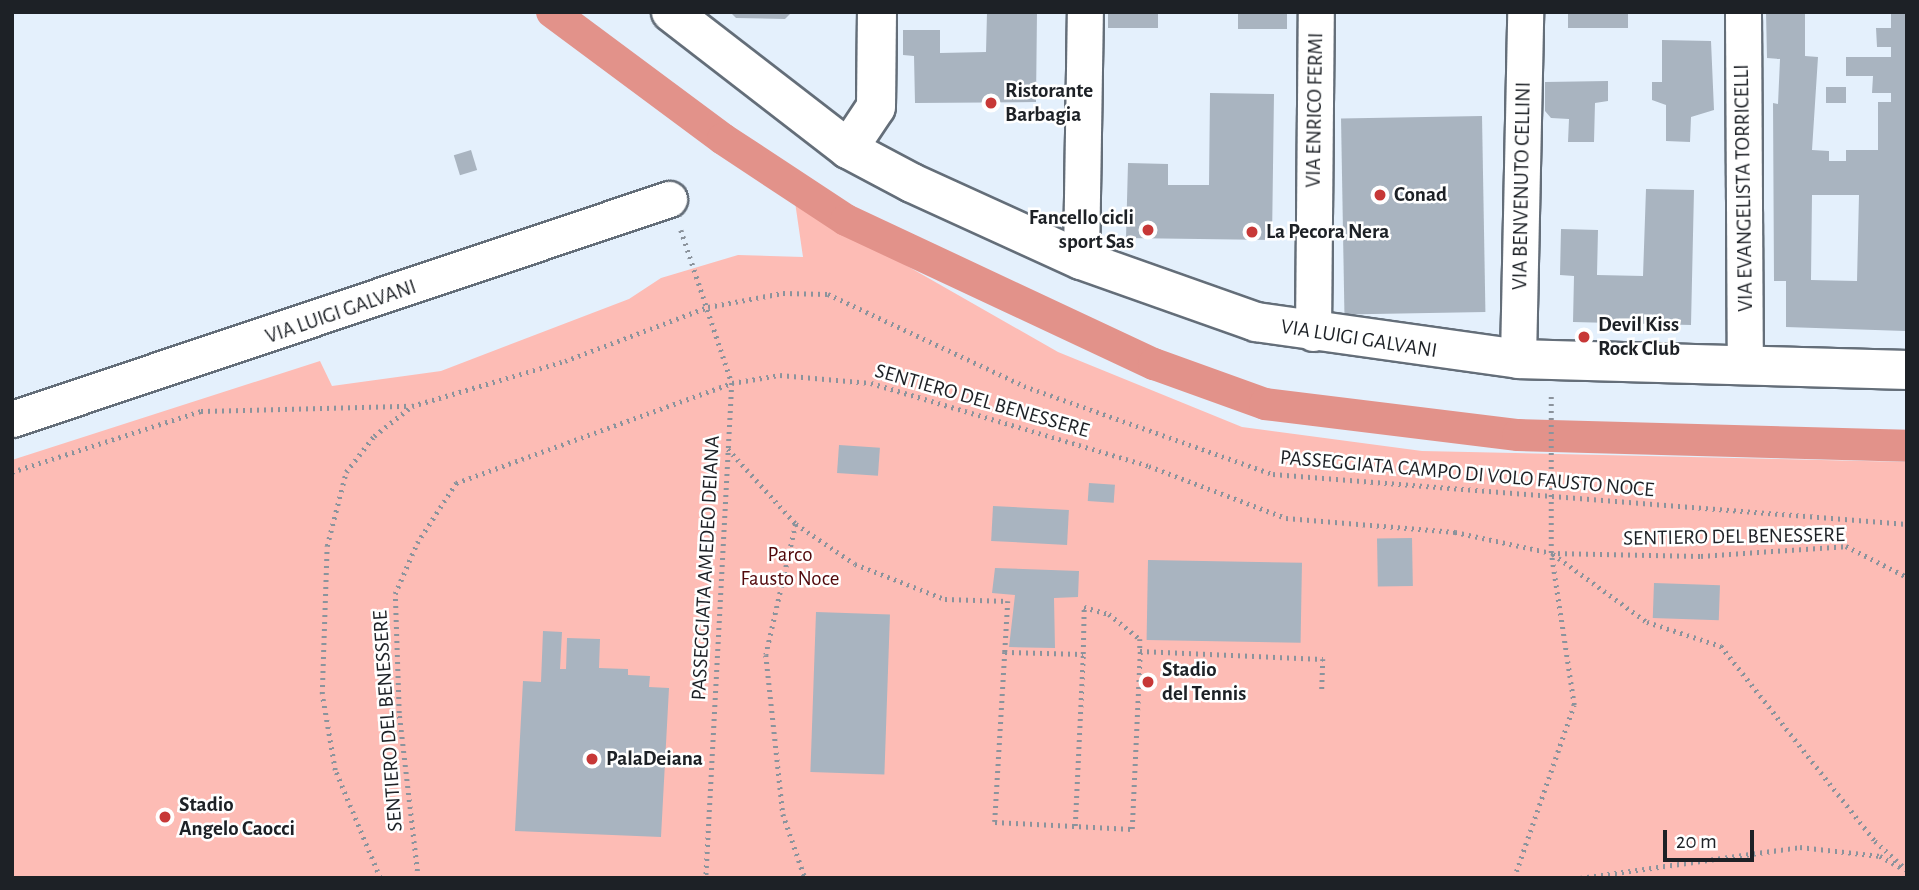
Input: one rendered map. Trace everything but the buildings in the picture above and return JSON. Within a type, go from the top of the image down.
[{"type":"street","name":"VIA LUIGI GALVANI","points":[[671,12],[848,149],[1081,260],[1256,322],[1312,333],[1518,359],[1907,370]]},
{"type":"street","points":[[848,149],[876,107],[877,12]]},
{"type":"street","points":[[1081,260],[1085,12]]},
{"type":"street","name":"VIA ENRICO FERMI","points":[[1312,333],[1316,12]]},
{"type":"street","name":"VIA BENVENUTO CELLINI","points":[[1518,359],[1525,12]]},
{"type":"street","name":"VIA EVANGELISTA TORRICELLI","points":[[1742,12],[1745,364]]},
{"type":"street","name":"VIA LUIGI GALVANI","points":[[12,419],[669,199]]},
{"type":"path","name":"PASSEGGIATA AMEDEO DEIANA","points":[[694,265],[732,383],[706,878]]},
{"type":"path","name":"PASSEGGIATA CAMPO DI VOLO FAUSTO NOCE","points":[[380,878],[335,770],[322,694],[327,546],[346,472],[374,436],[412,406],[565,361],[708,307],[783,293],[828,294],[1024,386],[1273,474],[1734,513],[1825,512],[1907,524]]},
{"type":"path","name":"SENTIERO DEL BENESSERE","points":[[418,878],[399,713],[395,594],[417,542],[456,484],[732,383],[780,375],[870,383],[1149,466],[1286,518],[1455,532],[1551,553],[1701,556],[1846,546],[1907,577]]},
{"type":"path","points":[[1514,878],[1574,705],[1551,553],[1551,403]]},
{"type":"path","points":[[12,472],[201,411],[412,406]]},
{"type":"path","points":[[728,449],[796,524],[855,564],[946,599],[1008,601],[995,822],[1132,829],[1140,639],[1109,614],[1084,607],[1076,826]]},
{"type":"path","points":[[796,524],[766,655],[783,814],[805,878]]},
{"type":"path","points":[[1551,553],[1647,622],[1721,646],[1864,820],[1875,841],[1907,870]]},
{"type":"path","points":[[1140,651],[1323,659],[1322,692]]},
{"type":"path","points":[[1005,652],[1083,654]]},
{"type":"path","points":[[1580,878],[1800,847],[1880,856],[1907,870]]},
{"type":"green space","name":"Parco Fausto Noce","points":[[795,202],[1058,352],[1242,427],[1422,451],[1907,462],[1907,878],[12,878],[12,460],[320,361],[332,386],[441,371],[629,299],[661,278],[738,255],[803,257]]},
{"type":"waterway","points":[[552,12],[723,139],[846,220],[1154,364],[1265,404],[1518,435],[1907,446]]},
{"type":"place","name":"Ristorante Barbagia","points":[[991,103]]},
{"type":"place","name":"Conad","points":[[1380,195]]},
{"type":"place","name":"Fancello cicli sport Sas","points":[[1148,230]]},
{"type":"place","name":"La Pecora Nera","points":[[1252,232]]},
{"type":"place","name":"Devil Kiss Rock Club","points":[[1584,337]]},
{"type":"place","name":"Stadio del Tennis","points":[[1148,682]]},
{"type":"place","name":"PalaDeiana","points":[[592,759]]},
{"type":"place","name":"Stadio Angelo Caocci","points":[[165,817]]}]
